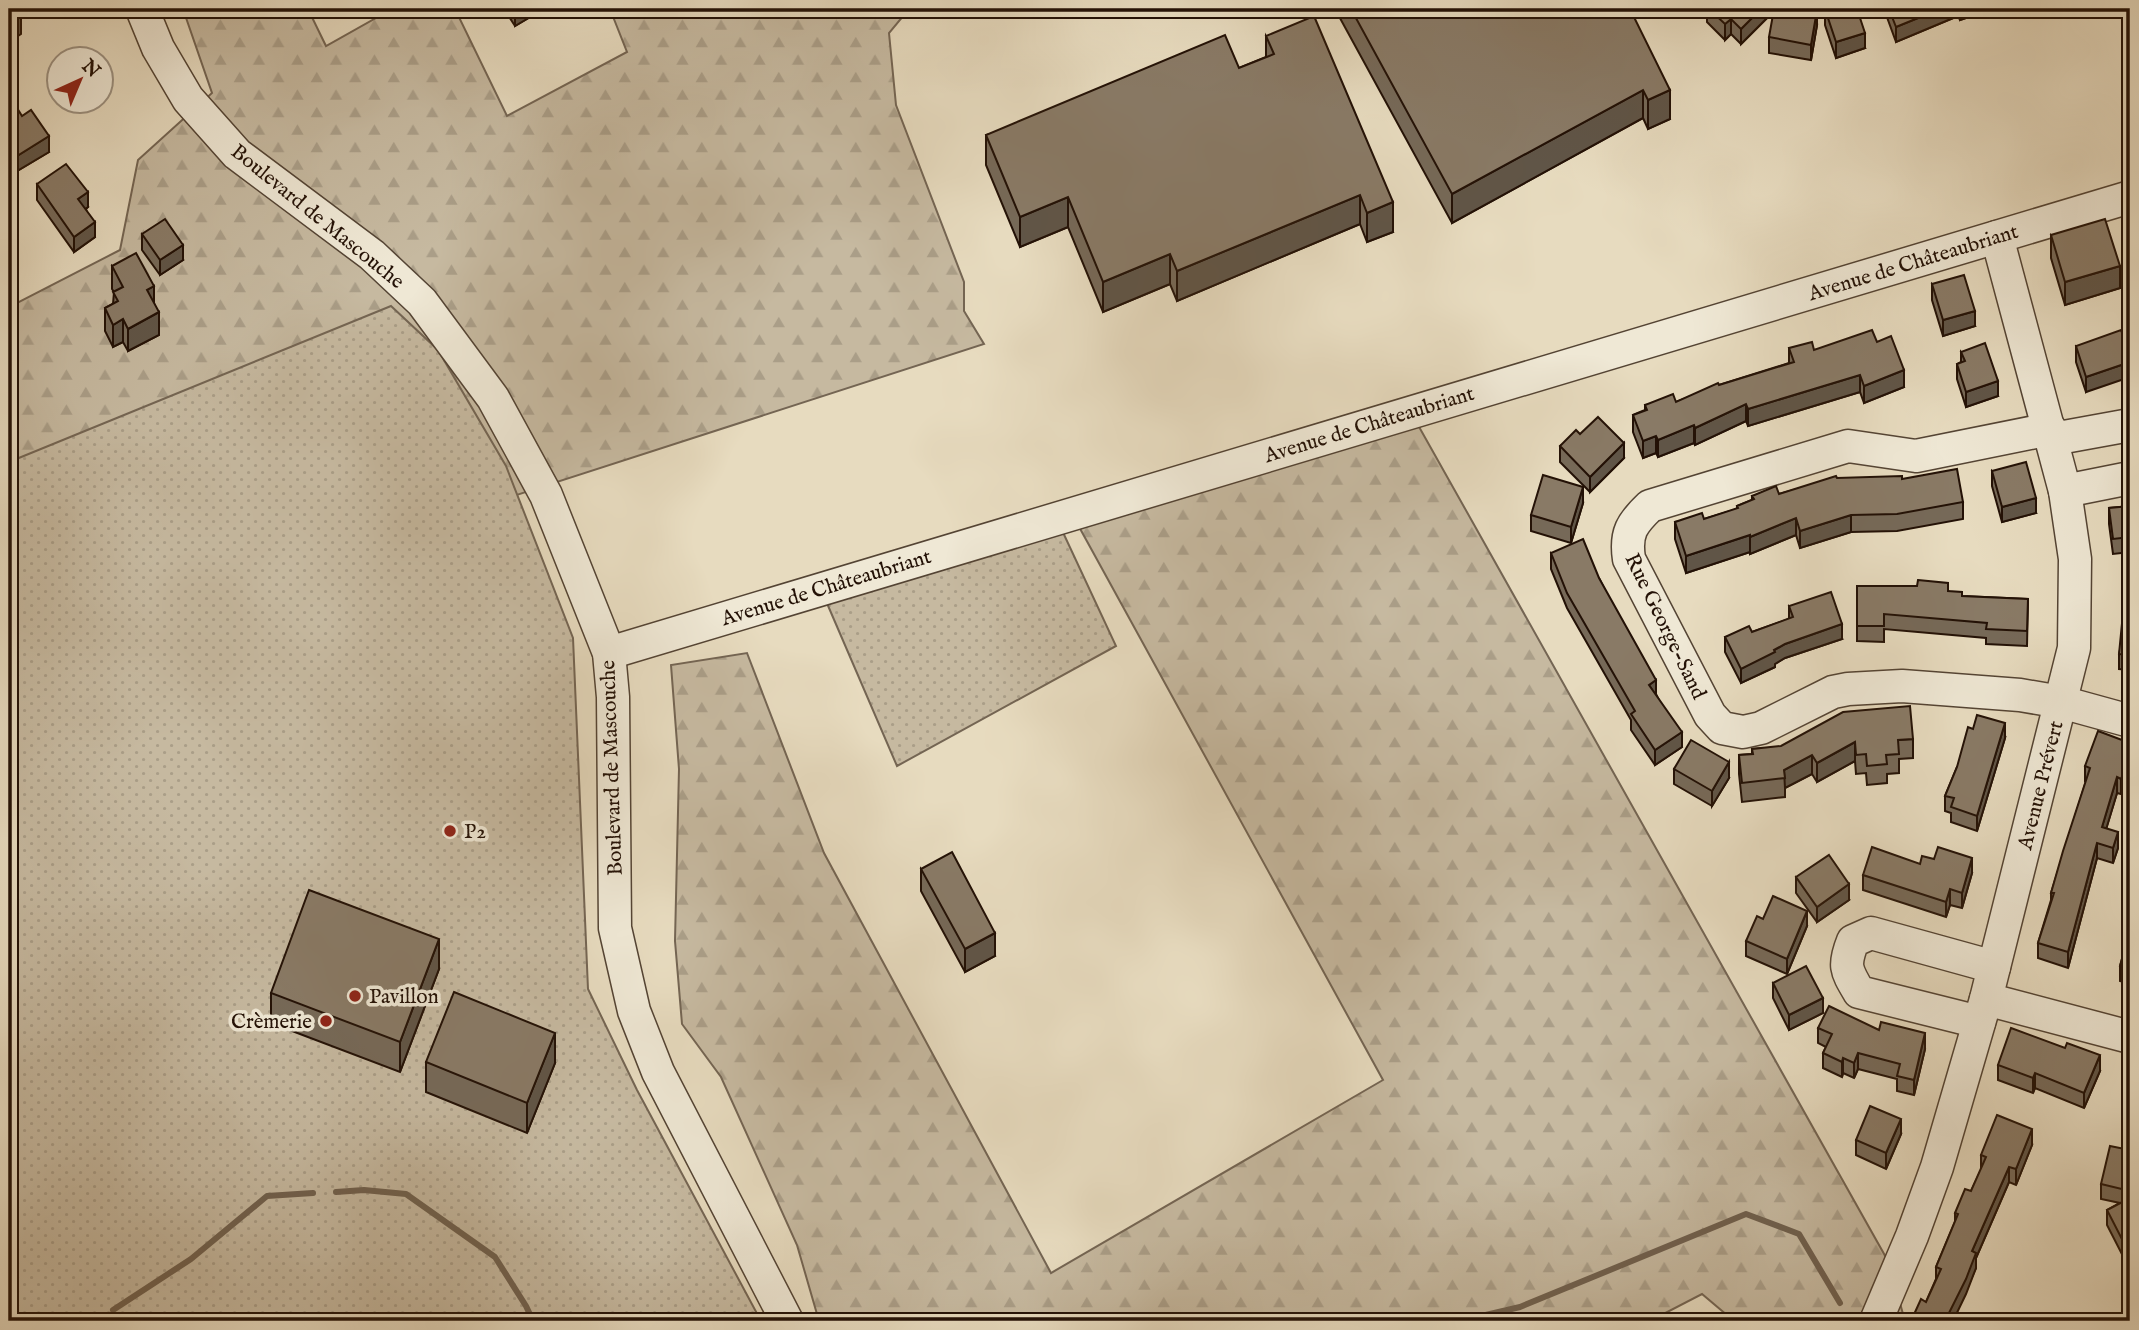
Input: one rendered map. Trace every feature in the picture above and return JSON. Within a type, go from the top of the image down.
[{"type":"street","name":"Boulevard de Mascouche","points":[[142,9],[158,48],[188,99],[237,154],[372,255],[422,302],[493,398],[546,495],[609,653],[613,697],[615,928],[634,1011],[658,1072],[787,1321]]},
{"type":"street","name":"Avenue de Châteaubriant","points":[[609,653],[2130,197]]},
{"type":"street","name":"Avenue Prévert","points":[[1876,1321],[1912,1236],[1937,1167],[1994,967],[2074,648],[2075,559],[2065,491],[1997,237]]},
{"type":"street","points":[[2051,434],[2130,425]]},
{"type":"street","name":"Rue George-Sand","points":[[2051,434],[1916,456],[1848,446],[1650,506],[1635,520],[1626,541],[1629,559],[1710,715],[1723,727],[1743,732],[1761,728],[1833,692],[1848,689],[1902,686],[2020,695],[2061,702]]},
{"type":"street","points":[[2065,491],[2130,478]]},
{"type":"street","points":[[2061,702],[2130,721]]},
{"type":"street","points":[[1994,967],[1871,933],[1853,941],[1847,955],[1846,969],[1859,992],[1982,1010],[2130,1037]]},
{"type":"green space","points":[[183,9],[308,9],[326,46],[392,9],[455,9],[507,116],[627,52],[610,9],[909,9],[889,33],[896,105],[964,282],[964,311],[984,344],[9,659],[9,307],[120,250],[138,160],[212,93]]},
{"type":"green space","points":[[391,306],[438,350],[506,466],[573,638],[588,989],[637,1090],[761,1321],[9,1321],[9,462]]},
{"type":"green space","points":[[1409,409],[1888,1261],[1905,1321],[1734,1321],[1702,1294],[1650,1321],[819,1321],[797,1245],[721,1077],[682,1024],[675,941],[679,769],[671,665],[747,653],[824,853],[1051,1273],[1383,1080],[1072,514]]},
{"type":"green space","points":[[1060,526],[1116,646],[897,766],[826,601]]},
{"type":"building","points":[[9,9],[18,9],[21,14],[9,22]]},
{"type":"building","points":[[1351,9],[1630,9],[1670,90],[1648,100],[1643,90],[1452,194]]},
{"type":"building","points":[[1709,9],[1761,9],[1741,29],[1731,19],[1725,24]]},
{"type":"building","points":[[1774,9],[1817,10],[1811,45],[1769,37]]},
{"type":"building","points":[[1825,9],[1857,9],[1865,33],[1836,42]]},
{"type":"building","points":[[1889,9],[1940,9],[1896,27]]},
{"type":"building","points":[[1314,16],[1393,202],[1367,213],[1360,195],[1177,271],[1170,254],[1103,282],[1068,197],[1020,217],[986,135],[1225,35],[1239,68],[1274,54],[1266,36]]},
{"type":"building","points":[[14,103],[22,116],[31,110],[49,136],[17,156],[9,142],[9,106]]},
{"type":"building","points":[[66,164],[88,192],[78,199],[95,222],[74,237],[37,184]]},
{"type":"building","points":[[165,219],[183,245],[160,260],[142,234]]},
{"type":"building","points":[[2105,219],[2120,266],[2065,282],[2051,235]]},
{"type":"building","points":[[136,253],[154,286],[147,290],[159,312],[128,329],[123,319],[113,325],[105,308],[118,301],[113,292],[123,287],[112,266]]},
{"type":"building","points":[[1964,275],[1975,311],[1943,320],[1932,284]]},
{"type":"building","points":[[1872,330],[1877,342],[1891,336],[1904,370],[1864,386],[1860,375],[1748,409],[1746,404],[1695,428],[1694,425],[1658,440],[1656,436],[1643,441],[1633,415],[1647,410],[1645,405],[1673,394],[1676,402],[1718,383],[1719,385],[1794,362],[1789,348],[1812,342],[1814,350]]},
{"type":"building","points":[[2121,330],[2130,362],[2086,377],[2076,346]]},
{"type":"building","points":[[1985,343],[1998,381],[1966,392],[1957,364],[1965,361],[1961,352]]},
{"type":"building","points":[[1598,417],[1624,443],[1590,477],[1560,446],[1576,430],[1580,434]]},
{"type":"building","points":[[2026,462],[2036,498],[2002,507],[1992,471]]},
{"type":"building","points":[[1957,469],[1963,502],[1897,514],[1851,515],[1800,531],[1796,518],[1750,537],[1686,556],[1675,522],[1702,513],[1704,519],[1738,508],[1737,506],[1754,499],[1752,496],[1776,486],[1779,494],[1836,476],[1902,476],[1902,479]]},
{"type":"building","points":[[1543,475],[1583,487],[1571,527],[1531,515]]},
{"type":"building","points":[[2130,506],[2130,537],[2113,539],[2109,508]]},
{"type":"building","points":[[1583,539],[1599,578],[1656,680],[1649,685],[1682,732],[1655,750],[1631,714],[1635,711],[1567,593],[1551,553]]},
{"type":"building","points":[[1918,580],[1948,583],[1948,591],[1962,592],[1962,596],[2028,599],[2027,631],[1986,629],[1987,623],[1884,614],[1884,626],[1857,626],[1857,586],[1917,586]]},
{"type":"building","points":[[1831,592],[1842,624],[1785,644],[1741,669],[1725,637],[1749,626],[1752,632],[1793,617],[1789,606]]},
{"type":"building","points":[[2124,603],[2130,604],[2130,655],[2119,654]]},
{"type":"building","points":[[1910,706],[1913,739],[1898,740],[1899,754],[1886,755],[1887,764],[1867,766],[1866,754],[1856,755],[1855,742],[1817,763],[1812,755],[1784,770],[1785,778],[1742,783],[1739,755],[1753,754],[1752,749],[1781,746],[1843,712]]},
{"type":"building","points":[[1977,715],[2005,723],[1977,816],[1951,807],[1954,798],[1945,796],[1957,767],[1968,727],[1973,729]]},
{"type":"building","points":[[2098,731],[2130,743],[2130,755],[2121,779],[2117,777],[2102,827],[2118,832],[2113,848],[2097,843],[2068,952],[2038,943],[2054,893],[2051,893],[2063,851],[2090,768],[2085,766]]},
{"type":"building","points":[[1691,740],[1729,762],[1712,791],[1674,769]]},
{"type":"building","points":[[1872,847],[1920,864],[1922,856],[1934,859],[1938,847],[1972,858],[1962,893],[1950,889],[1946,902],[1863,875]]},
{"type":"building","points":[[952,852],[995,933],[965,949],[921,869]]},
{"type":"building","points":[[1829,855],[1849,884],[1817,907],[1796,877]]},
{"type":"building","name":"Pavillon","points":[[309,890],[439,939],[400,1042],[271,993]]},
{"type":"building","points":[[1773,896],[1807,911],[1787,959],[1746,941],[1757,916],[1763,919]]},
{"type":"building","points":[[2130,930],[2130,969],[2120,966]]},
{"type":"building","points":[[1806,966],[1823,998],[1789,1015],[1773,983]]},
{"type":"building","points":[[454,992],[555,1033],[527,1103],[426,1062]]},
{"type":"building","points":[[1829,1006],[1879,1030],[1881,1022],[1925,1033],[1914,1080],[1897,1076],[1900,1064],[1858,1053],[1854,1063],[1843,1058],[1842,1062],[1823,1053],[1832,1034],[1818,1028]]},
{"type":"building","points":[[2011,1028],[2065,1048],[2067,1043],[2100,1055],[2084,1093],[2035,1073],[2033,1078],[1998,1065]]},
{"type":"building","points":[[1870,1106],[1901,1119],[1886,1153],[1856,1140]]},
{"type":"building","points":[[1997,1115],[2032,1129],[2016,1169],[2009,1167],[1972,1251],[1976,1253],[1966,1279],[1945,1321],[1911,1321],[1921,1299],[1926,1302],[1941,1269],[1936,1267],[1958,1214],[1955,1213],[1965,1189],[1971,1191],[1986,1157],[1981,1155]]},
{"type":"building","points":[[2110,1146],[2130,1150],[2130,1191],[2101,1184]]},
{"type":"building","points":[[2130,1198],[2130,1242],[2125,1245],[2107,1210]]},
{"type":"waterway","points":[[336,1192],[364,1190],[406,1194],[495,1257],[533,1321]]},
{"type":"waterway","points":[[113,1310],[191,1259],[267,1196],[313,1193]]},
{"type":"waterway","points":[[1460,1321],[1520,1307],[1746,1214],[1799,1234],[1840,1303]]},
{"type":"place","name":"P2","points":[[450,831]]},
{"type":"place","name":"Pavillon","points":[[355,996]]},
{"type":"place","name":"Crèmerie","points":[[326,1021]]}]
